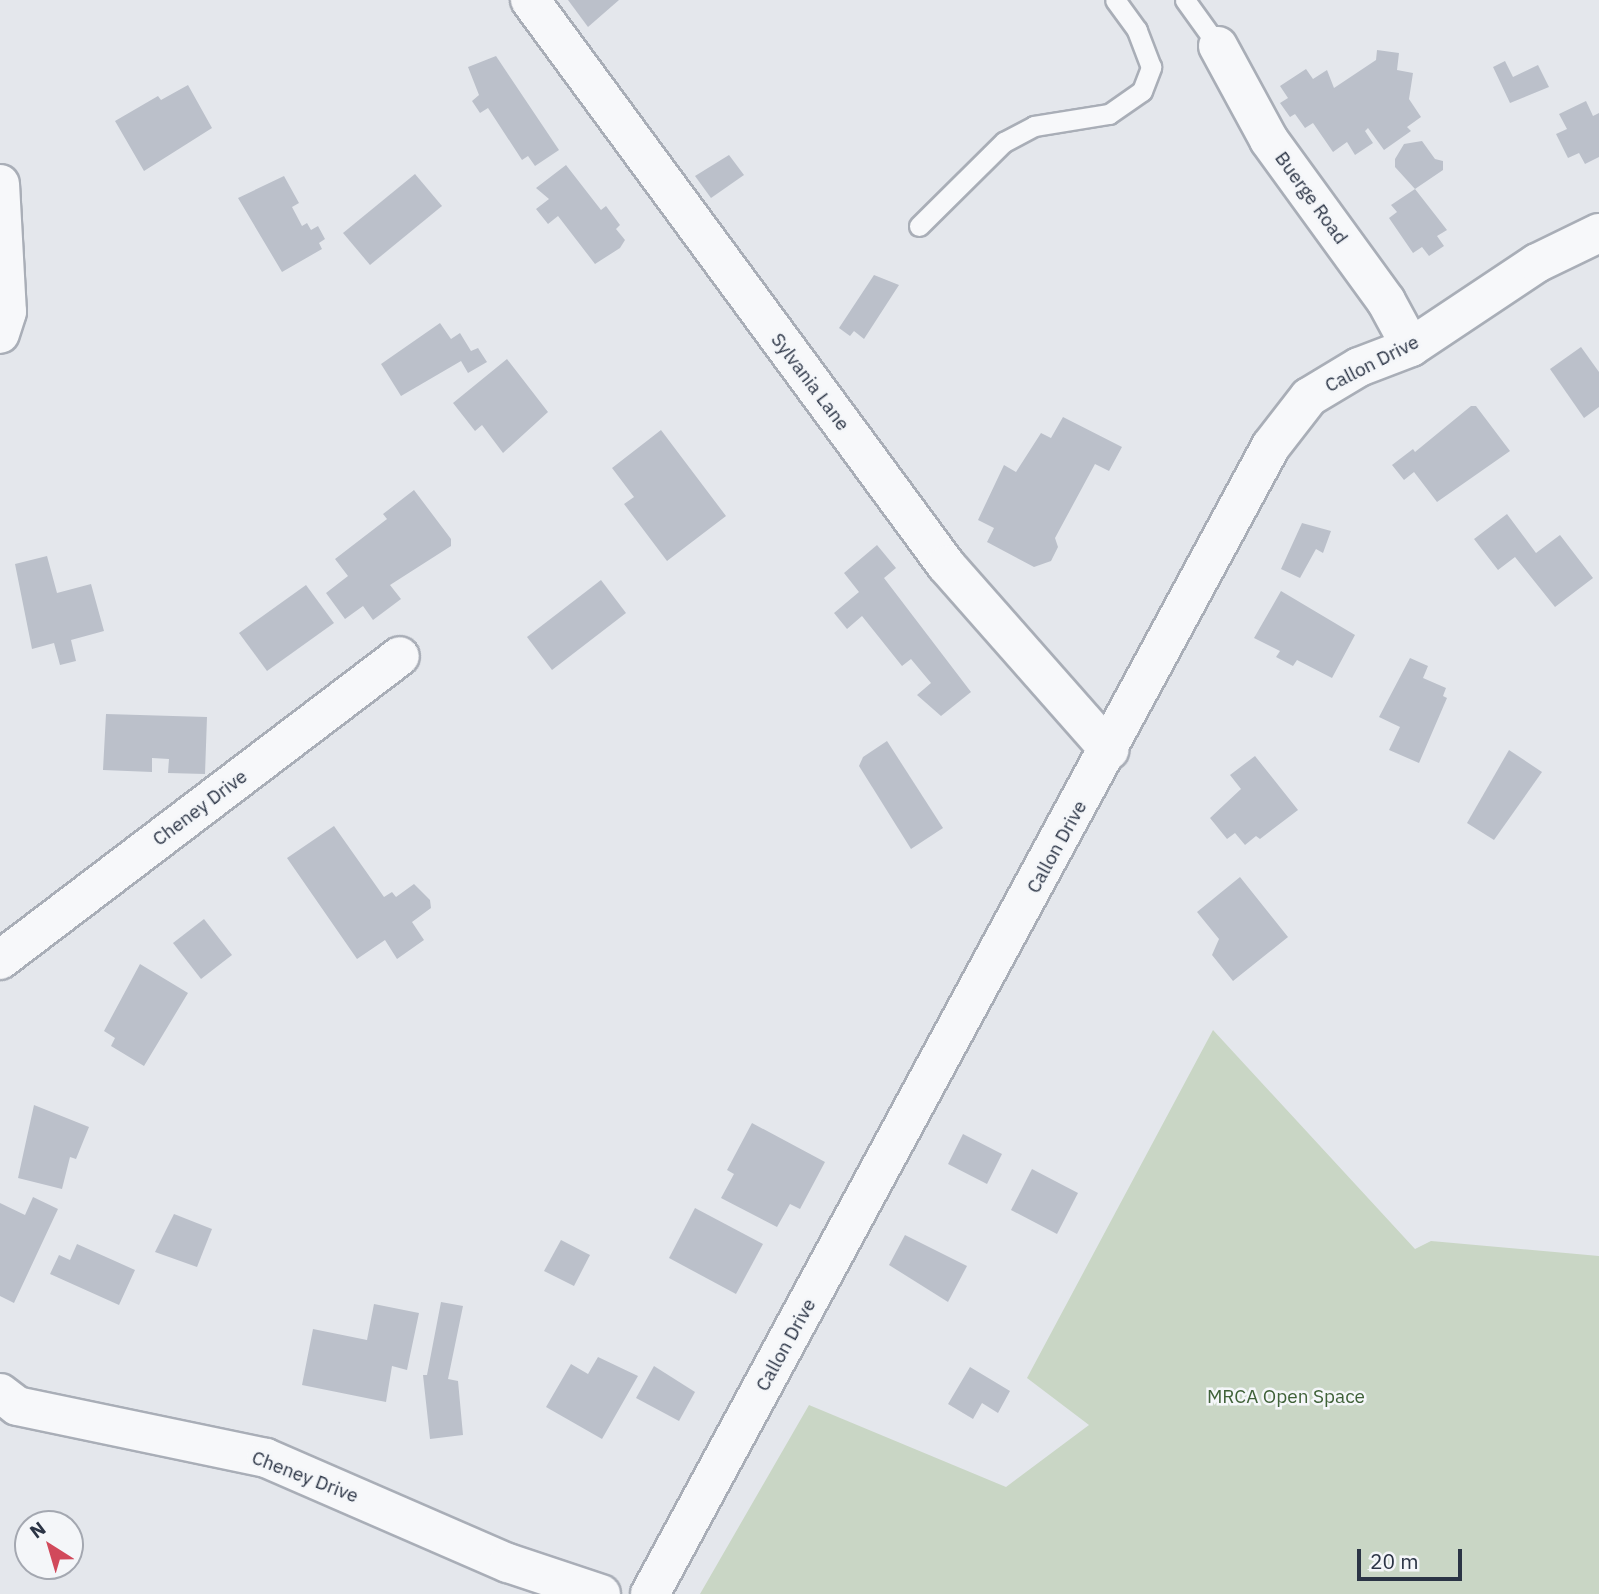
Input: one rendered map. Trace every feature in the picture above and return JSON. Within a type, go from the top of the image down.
[{"type":"street","name":"Sylvania Lane","points":[[530,0],[946,565],[1109,750]]},
{"type":"street","name":"Buerge Road","points":[[1218,46],[1269,140],[1386,302],[1410,347]]},
{"type":"street","points":[[0,184],[7,299],[0,334]]},
{"type":"street","name":"Callon Drive","points":[[650,1594],[1109,750],[1271,446],[1309,397],[1359,367],[1410,347],[1537,263],[1599,233]]},
{"type":"street","name":"Cheney Drive","points":[[0,960],[400,656]]},
{"type":"street","name":"Cheney Drive","points":[[0,1393],[17,1406],[267,1458],[508,1563],[601,1594]]},
{"type":"lane","points":[[919,226],[1004,142],[1034,126],[1109,114],[1142,91],[1151,67],[1136,30],[1115,0]]},
{"type":"lane","points":[[1185,0],[1218,46]]},
{"type":"green space","name":"MRCA Open Space","points":[[1213,1030],[1415,1249],[1431,1241],[1599,1256],[1599,1594],[700,1594],[809,1405],[1006,1487],[1089,1425],[1027,1378]]},
{"type":"building","points":[[568,0],[619,0],[588,27]]},
{"type":"building","points":[[1377,50],[1399,53],[1397,70],[1413,73],[1409,99],[1421,117],[1407,127],[1411,131],[1384,150],[1368,128],[1365,131],[1373,143],[1355,155],[1347,142],[1333,152],[1313,123],[1305,128],[1295,114],[1290,117],[1280,103],[1288,98],[1280,86],[1306,69],[1313,79],[1327,70],[1334,88],[1376,60]]},
{"type":"building","points":[[496,56],[559,150],[535,166],[528,156],[522,160],[488,108],[480,113],[472,101],[479,95],[468,67]]},
{"type":"building","points":[[1505,61],[1513,77],[1538,65],[1549,87],[1510,103],[1493,67]]},
{"type":"building","points":[[188,85],[212,128],[144,171],[115,121],[158,96],[161,100]]},
{"type":"building","points":[[1586,101],[1593,116],[1599,113],[1599,157],[1585,164],[1579,153],[1568,158],[1556,134],[1567,129],[1559,114]]},
{"type":"building","points":[[1422,141],[1435,159],[1443,161],[1443,170],[1415,189],[1395,167],[1395,159],[1404,144]]},
{"type":"building","points":[[729,155],[744,175],[711,198],[695,176]]},
{"type":"building","points":[[566,165],[601,210],[606,206],[620,225],[616,229],[625,240],[620,248],[595,264],[558,216],[548,224],[536,209],[549,199],[536,188]]},
{"type":"building","points":[[415,174],[442,206],[370,265],[343,233]]},
{"type":"building","points":[[284,176],[299,203],[292,207],[302,226],[307,223],[311,230],[318,226],[325,239],[319,243],[322,249],[282,272],[238,198]]},
{"type":"building","points":[[1415,189],[1447,230],[1437,236],[1444,246],[1429,256],[1422,247],[1413,253],[1389,218],[1397,212],[1391,205]]},
{"type":"building","points":[[874,275],[899,285],[864,339],[854,331],[850,336],[839,328]]},
{"type":"building","points":[[440,323],[451,339],[460,333],[471,351],[478,348],[487,362],[468,373],[461,361],[401,396],[381,364]]},
{"type":"building","points":[[1581,347],[1599,372],[1599,407],[1584,418],[1550,369]]},
{"type":"building","points":[[507,359],[548,412],[503,453],[482,425],[475,431],[453,403]]},
{"type":"building","points":[[1471,406],[1476,406],[1510,451],[1437,502],[1414,472],[1404,480],[1392,465],[1413,449],[1415,452]]},
{"type":"building","points":[[1063,417],[1122,447],[1109,471],[1095,464],[1055,538],[1058,547],[1051,561],[1034,567],[987,542],[994,528],[978,520],[1004,465],[1016,472],[1041,433],[1051,438]]},
{"type":"building","points":[[661,430],[726,516],[667,561],[624,504],[634,497],[612,468]]},
{"type":"building","points":[[414,490],[451,539],[451,546],[390,585],[401,599],[373,620],[363,606],[345,619],[326,593],[348,576],[335,559],[387,519],[383,514]]},
{"type":"building","points":[[1507,514],[1536,553],[1560,535],[1593,578],[1555,607],[1515,557],[1498,570],[1474,539]]},
{"type":"building","points":[[1302,523],[1331,531],[1323,553],[1316,549],[1300,578],[1281,569]]},
{"type":"building","points":[[877,545],[896,568],[884,578],[971,692],[941,716],[917,695],[931,683],[911,659],[902,666],[862,616],[847,629],[834,613],[859,592],[844,573]]},
{"type":"building","points":[[47,556],[57,593],[91,584],[104,631],[71,640],[76,661],[60,665],[54,643],[32,649],[15,564]]},
{"type":"building","points":[[601,580],[626,613],[552,670],[527,637]]},
{"type":"building","points":[[306,585],[334,623],[267,671],[239,633]]},
{"type":"building","points":[[1281,591],[1355,635],[1332,678],[1297,660],[1293,666],[1276,657],[1280,651],[1254,638]]},
{"type":"building","points":[[1410,658],[1428,666],[1423,678],[1446,688],[1443,696],[1447,698],[1419,763],[1389,750],[1400,727],[1379,717]]},
{"type":"building","points":[[106,714],[207,717],[205,774],[168,773],[169,759],[152,758],[152,772],[103,770]]},
{"type":"building","points":[[887,741],[943,828],[911,849],[859,766],[863,757]]},
{"type":"building","points":[[1509,750],[1542,772],[1494,840],[1467,823]]},
{"type":"building","points":[[1255,756],[1298,810],[1260,839],[1256,836],[1245,845],[1235,833],[1227,839],[1210,818],[1241,789],[1230,775]]},
{"type":"building","points":[[334,826],[384,897],[392,892],[396,897],[414,884],[430,900],[431,908],[412,922],[424,940],[397,959],[385,940],[357,959],[287,858]]},
{"type":"building","points":[[1240,877],[1288,937],[1233,981],[1212,955],[1219,939],[1197,912]]},
{"type":"building","points":[[204,919],[232,955],[201,979],[173,943]]},
{"type":"building","points":[[140,964],[188,993],[144,1066],[111,1046],[115,1038],[104,1031]]},
{"type":"building","points":[[34,1105],[89,1127],[76,1159],[70,1157],[62,1189],[18,1178]]},
{"type":"building","points":[[752,1123],[825,1162],[800,1209],[790,1204],[777,1227],[721,1198],[734,1174],[727,1170]]},
{"type":"building","points":[[963,1134],[1002,1154],[987,1184],[948,1164]]},
{"type":"building","points":[[1032,1169],[1078,1193],[1057,1234],[1011,1210]]},
{"type":"building","points":[[33,1197],[58,1209],[14,1303],[0,1296],[0,1203],[25,1215]]},
{"type":"building","points":[[695,1208],[763,1244],[736,1294],[669,1258]]},
{"type":"building","points":[[174,1214],[212,1229],[197,1267],[155,1252]]},
{"type":"building","points":[[905,1235],[967,1266],[948,1302],[889,1265]]},
{"type":"building","points":[[561,1240],[590,1255],[574,1286],[544,1271]]},
{"type":"building","points":[[77,1244],[135,1270],[119,1305],[50,1274],[59,1255],[70,1260]]},
{"type":"building","points":[[441,1302],[463,1306],[448,1379],[458,1381],[463,1435],[430,1439],[423,1375],[427,1375]]},
{"type":"building","points":[[374,1304],[419,1313],[407,1370],[392,1366],[386,1402],[302,1385],[313,1329],[367,1340]]},
{"type":"building","points":[[598,1357],[638,1376],[602,1439],[546,1407],[571,1364],[588,1374]]},
{"type":"building","points":[[654,1366],[695,1392],[679,1421],[636,1398]]},
{"type":"building","points":[[970,1367],[1010,1391],[998,1413],[982,1403],[973,1419],[948,1404]]}]
